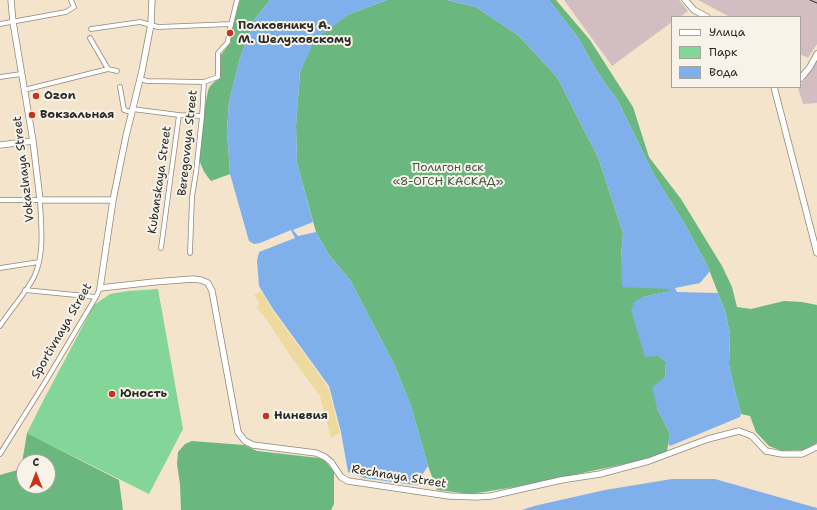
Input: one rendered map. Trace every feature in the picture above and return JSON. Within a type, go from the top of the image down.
[{"type":"main road","name":"Vokazlnaya Street","points":[[11,0],[21,74],[33,141],[40,200]]},
{"type":"main road","name":"Sportivnaya Street","points":[[100,288],[113,200],[151,24],[152,0]]},
{"type":"main road","points":[[685,0],[694,10],[705,16]]},
{"type":"main road","points":[[801,78],[810,67],[817,54]]},
{"type":"main road","points":[[777,88],[817,254]]},
{"type":"main road","points":[[0,145],[33,141]]},
{"type":"main road","points":[[40,200],[113,200]]},
{"type":"main road","name":"Rechnaya Street","points":[[100,288],[193,279],[208,283],[212,291],[238,432],[245,441],[252,446],[316,453],[326,457],[341,477],[348,481],[449,496],[491,496],[561,480],[600,474],[649,461],[708,439],[739,431],[752,436],[766,451],[782,454],[802,454],[817,447]]},
{"type":"street","points":[[0,24],[66,12],[74,7],[70,0]]},
{"type":"street","name":"Beregovaya Street","points":[[190,253],[192,197],[202,116],[204,82],[218,77],[218,53],[228,42],[237,0]]},
{"type":"street","points":[[91,29],[140,22],[158,27],[231,24]]},
{"type":"street","points":[[90,38],[108,69]]},
{"type":"street","points":[[24,90],[108,69],[117,71]]},
{"type":"street","points":[[0,77],[21,74]]},
{"type":"street","points":[[140,79],[147,81],[204,82]]},
{"type":"street","points":[[120,87],[124,110],[202,116]]},
{"type":"street","name":"Kubanskaya Street","points":[[161,248],[179,115]]},
{"type":"street","points":[[0,200],[40,200]]},
{"type":"street","name":"Vokazlnaya Street","points":[[0,326],[34,277],[39,262],[41,229],[40,200]]},
{"type":"street","points":[[0,268],[39,262]]},
{"type":"street","name":"Sportivnaya Street","points":[[0,454],[44,384],[100,288]]},
{"type":"street","points":[[25,290],[96,297]]},
{"type":"shaded area","points":[[564,0],[679,0],[688,11],[681,16],[671,16],[671,23],[612,66]]},
{"type":"shaded area","points":[[698,0],[817,0],[817,44],[808,58],[801,54],[801,16],[728,16]]},
{"type":"shaded area","points":[[817,61],[817,103],[803,104],[798,88],[801,88],[801,85]]},
{"type":"green space","points":[[240,0],[270,0],[255,19],[240,58],[229,102],[227,131],[230,174],[211,181],[200,162],[201,138],[206,101],[209,88],[220,78],[221,55],[231,42],[231,33]]},
{"type":"green space","name":"Полигон вск «8-ОГСН КАСКАД»","points":[[387,0],[447,0],[476,7],[519,36],[557,77],[598,157],[623,233],[621,257],[670,288],[671,291],[643,297],[659,356],[666,362],[665,377],[657,408],[670,434],[667,451],[649,459],[527,485],[471,494],[437,490],[428,466],[411,406],[394,364],[350,280],[329,255],[316,232],[297,163],[296,125],[300,72],[314,40],[347,15]]},
{"type":"green space","points":[[549,0],[556,0],[590,40],[633,107],[649,157],[681,199],[722,266],[732,287],[737,307],[751,309],[784,301],[817,305],[817,443],[803,450],[782,451],[769,446],[756,432],[750,416],[741,414],[729,365],[730,334],[725,311],[708,267],[683,221],[654,175],[618,101],[596,70],[579,39]]},
{"type":"green space","name":"Юность","points":[[158,289],[183,429],[149,494],[27,433],[94,305],[110,294]]},
{"type":"green space","points":[[27,433],[119,480],[123,510],[0,510],[0,475],[16,470],[16,494],[56,494],[56,454],[24,454]]},
{"type":"green space","points":[[192,441],[244,445],[257,451],[319,458],[325,461],[334,472],[334,504],[331,510],[181,510],[180,484],[177,464],[178,452],[185,444]]},
{"type":"sand","points":[[261,291],[272,310],[328,387],[340,433],[331,438],[320,396],[287,351],[267,320],[256,307],[260,304],[254,295]]},
{"type":"water","points":[[270,0],[387,0],[347,15],[315,40],[300,72],[296,125],[297,163],[313,222],[293,230],[298,236],[316,232],[329,255],[350,280],[394,364],[411,406],[428,466],[420,478],[421,485],[364,478],[348,472],[341,432],[329,386],[273,309],[259,286],[257,261],[259,252],[295,238],[291,230],[260,243],[254,244],[249,241],[230,174],[227,131],[229,102],[240,58],[255,19]]},
{"type":"water","points":[[447,0],[549,0],[579,39],[596,70],[618,101],[654,175],[683,221],[710,271],[700,283],[675,288],[677,292],[718,293],[725,311],[730,334],[729,365],[741,414],[740,417],[670,446],[668,443],[670,434],[657,408],[652,387],[665,377],[666,362],[659,356],[645,357],[631,310],[634,302],[643,297],[670,291],[670,289],[622,287],[621,257],[623,233],[598,157],[557,77],[519,36],[476,7]]},
{"type":"water","points":[[672,479],[715,479],[817,508],[817,510],[522,510],[605,490]]},
{"type":"railway","points":[[810,0],[817,3]]},
{"type":"place","name":"Полковнику А. М. Шелуховскому","points":[[230,33]]},
{"type":"place","name":"Ozon","points":[[36,96]]},
{"type":"place","name":"Вокзальная","points":[[32,115]]},
{"type":"place","name":"Юность","points":[[112,394]]},
{"type":"place","name":"Ниневия","points":[[266,416]]}]
